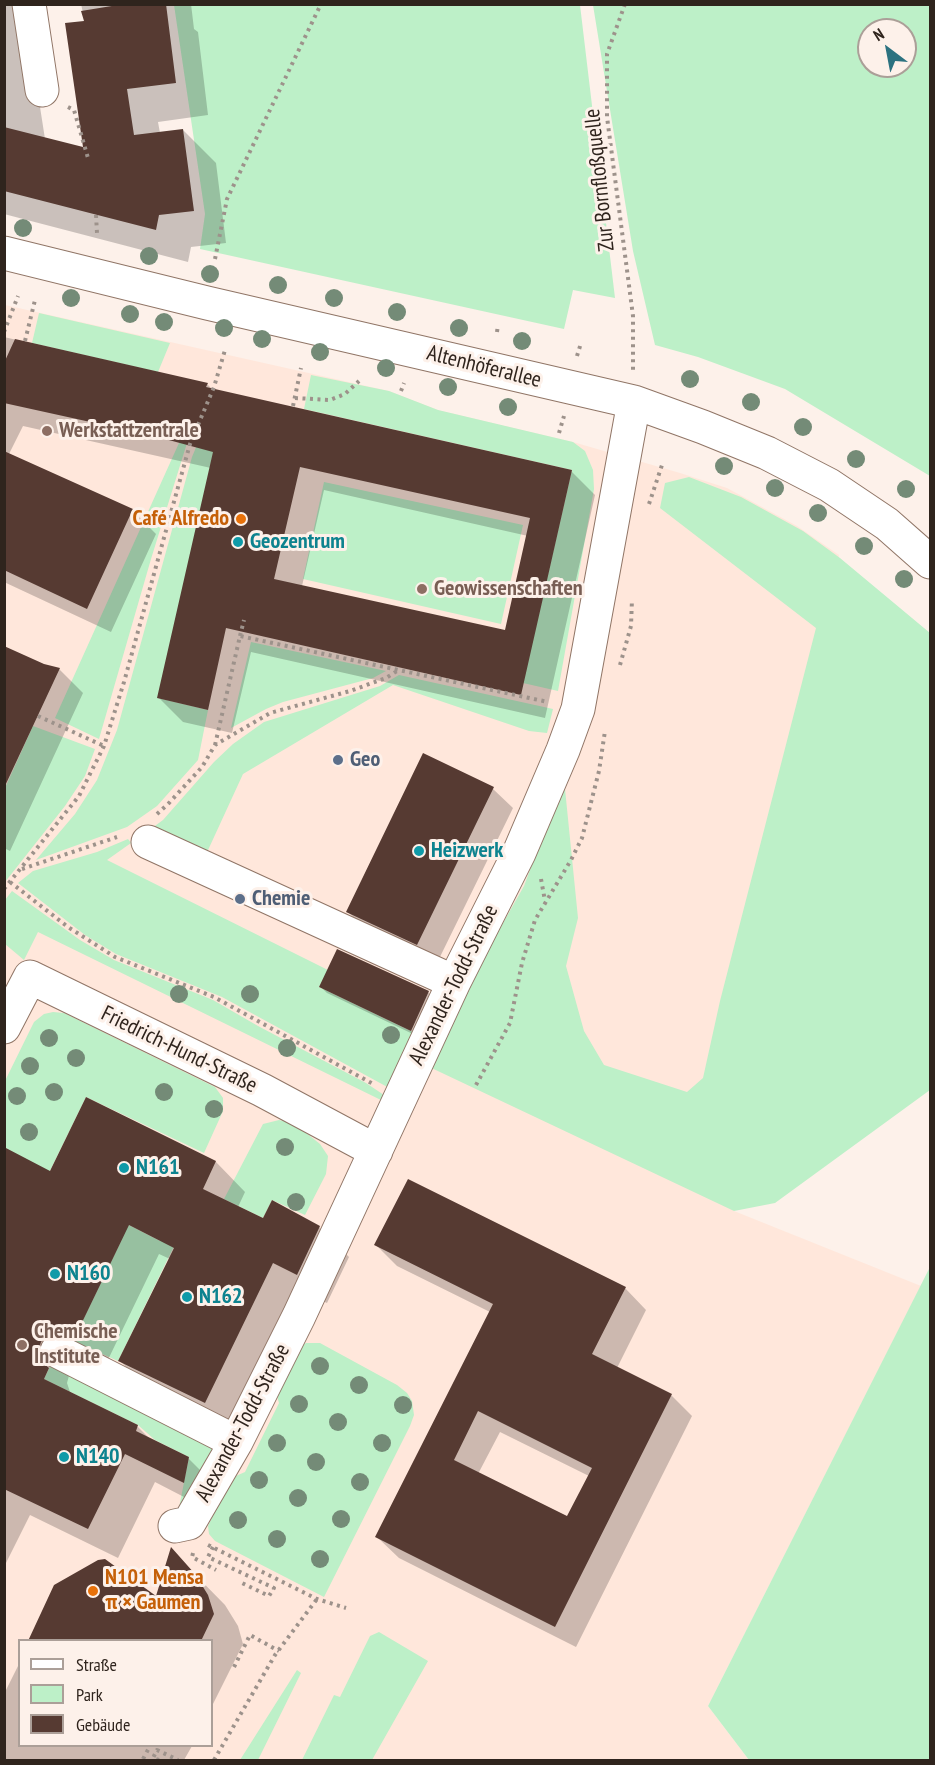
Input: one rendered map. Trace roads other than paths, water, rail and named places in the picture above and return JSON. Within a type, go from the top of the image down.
[{"type":"street","points":[[29,4],[42,90]]},
{"type":"street","name":"Altenhöferallee","points":[[4,253],[207,303],[634,402],[767,453],[829,485],[887,524],[930,562]]},
{"type":"street","name":"Alexander-Todd-Straße","points":[[182,1525],[236,1442],[308,1296],[454,982],[519,853],[578,709],[634,402]]},
{"type":"street","points":[[141,832],[454,982]]},
{"type":"street","name":"Friedrich-Hund-Straße","points":[[4,1027],[30,977],[262,1090],[376,1151]]},
{"type":"street","points":[[57,1351],[236,1442]]},
{"type":"place","name":"Werkstattzentrale","points":[[47,431]]},
{"type":"place","name":"Café Alfredo","points":[[241,519]]},
{"type":"place","name":"Geozentrum","points":[[238,542]]},
{"type":"place","name":"Geowissenschaften","points":[[422,589]]},
{"type":"place","name":"Geo","points":[[338,760]]},
{"type":"place","name":"Heizwerk","points":[[419,851]]},
{"type":"place","name":"Chemie","points":[[240,899]]},
{"type":"place","name":"N161","points":[[124,1168]]},
{"type":"place","name":"N160","points":[[55,1274]]},
{"type":"place","name":"N162","points":[[187,1297]]},
{"type":"place","name":"Chemische Institute","points":[[22,1345]]},
{"type":"place","name":"N140","points":[[64,1457]]},
{"type":"place","name":"N101 Mensa π × Gaumen","points":[[93,1591]]}]
